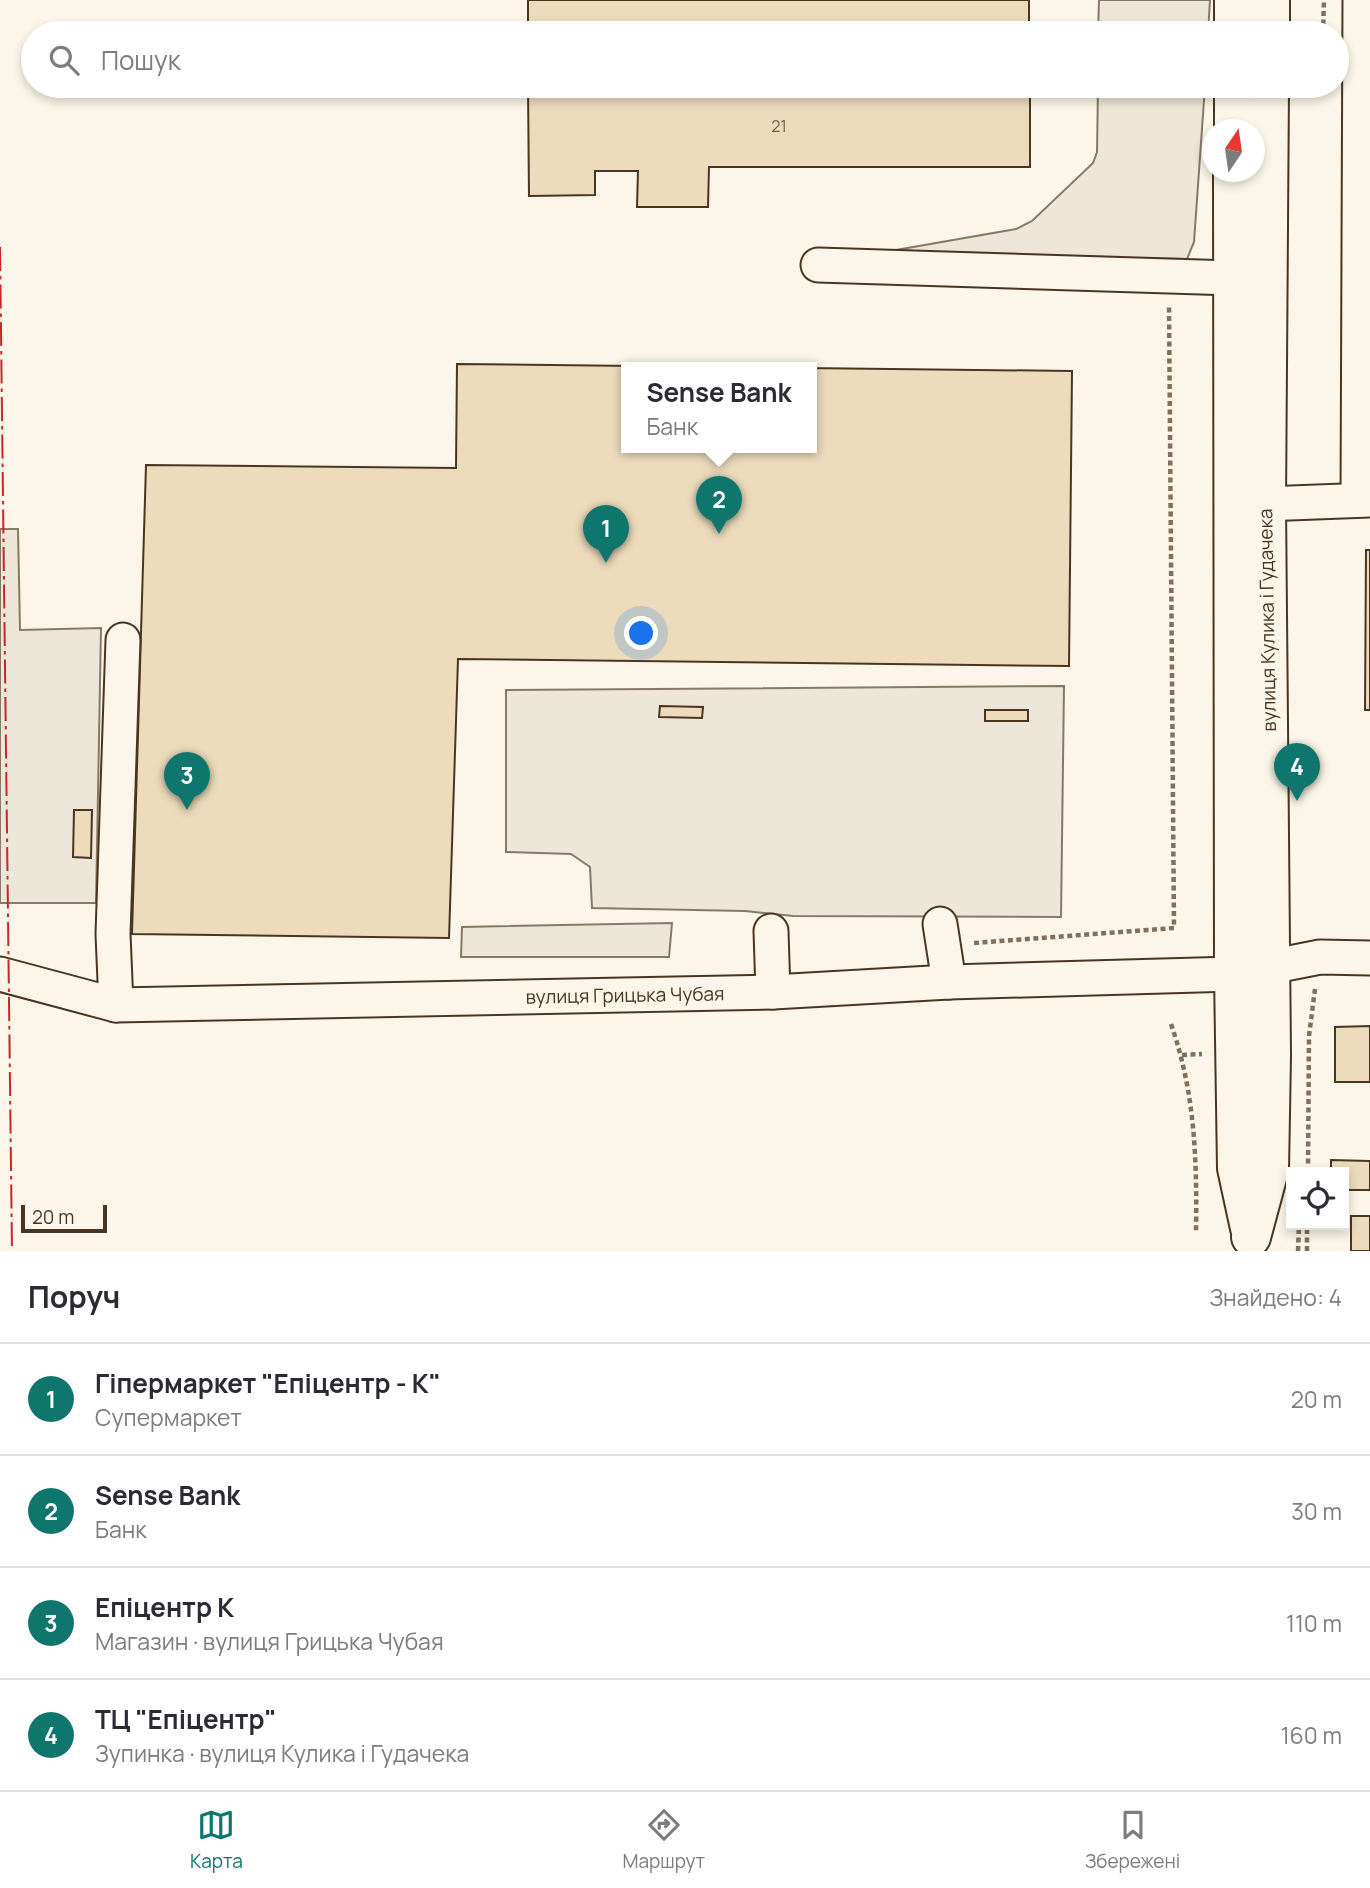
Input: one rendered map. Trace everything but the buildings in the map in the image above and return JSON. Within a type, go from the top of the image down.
[{"type":"main road","points":[[1234,0],[1234,21]]},
{"type":"main road","points":[[1270,0],[1270,21]]},
{"type":"main road","points":[[1234,98],[1234,119]]},
{"type":"main road","name":"вулиця Кулика і Гудачека","points":[[1251,1244],[1237,1168],[1252,970],[1265,504],[1269,98]]},
{"type":"main road","name":"вулиця Кулика і Гудачека","points":[[1233,182],[1233,278],[1252,970]]},
{"type":"street","points":[[1349,59],[1360,0]]},
{"type":"street","points":[[1265,504],[1364,500],[1349,91]]},
{"type":"street","points":[[818,265],[1233,278]]},
{"type":"street","points":[[116,1005],[113,934],[123,640]]},
{"type":"street","points":[[771,931],[773,992]]},
{"type":"street","points":[[949,982],[953,934]]},
{"type":"street","name":"вулиця Грицька Чубая","points":[[0,974],[116,1005],[773,992],[1252,970],[1320,957],[1370,958]]},
{"type":"path","points":[[1324,0],[1324,21]]},
{"type":"path","points":[[953,934],[1174,928],[1169,296],[1181,276]]},
{"type":"path","points":[[1308,1167],[1309,1037],[1317,978]]},
{"type":"path","points":[[1171,1024],[1182,1055],[1198,1152],[1196,1231]]},
{"type":"path","points":[[1298,1251],[1299,1230]]},
{"type":"path","points":[[1307,1230],[1307,1251]]},
{"type":"shaded area","points":[[1099,0],[1210,0],[1209,21],[1098,21]]},
{"type":"shaded area","points":[[1098,98],[1204,98],[1194,242],[1187,259],[873,254],[1016,229],[1032,221],[1093,163],[1097,152]]},
{"type":"shaded area","points":[[0,529],[18,529],[20,630],[101,628],[96,903],[0,903]]},
{"type":"shaded area","points":[[1064,686],[1061,917],[793,916],[745,911],[592,908],[590,867],[571,854],[506,852],[506,690]]},
{"type":"shaded area","points":[[672,923],[669,957],[461,957],[462,927]]},
{"type":"power","points":[[0,247],[12,1251]]},
{"type":"place","name":"Sense Bank","points":[[719,534]]},
{"type":"place","name":"Гіпермаркет \"Епіцентр - К\"","points":[[606,563]]},
{"type":"place","name":"ТЦ \"Епіцентр\"","points":[[1297,801]]},
{"type":"place","name":"Епіцентр К","points":[[187,810]]}]
